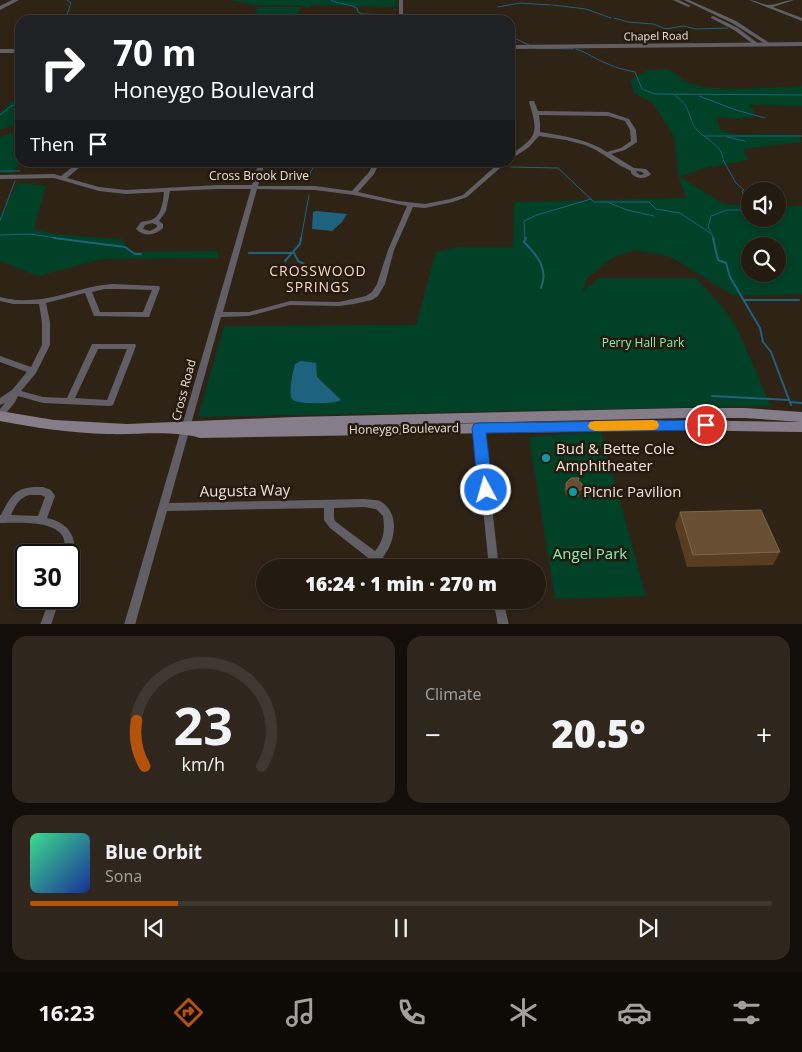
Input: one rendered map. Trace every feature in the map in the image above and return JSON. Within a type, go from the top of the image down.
[{"type":"main road","name":"Honeygo Boulevard","points":[[0,415],[60,426],[96,429],[601,415],[745,414],[802,417]]},
{"type":"main road","name":"Honeygo Boulevard","points":[[186,428],[200,434],[673,425],[802,427]]},
{"type":"street","points":[[0,8],[16,0]]},
{"type":"street","points":[[401,0],[401,15]]},
{"type":"street","points":[[675,0],[736,29],[758,45]]},
{"type":"street","points":[[686,0],[734,22],[770,44]]},
{"type":"street","points":[[752,0],[802,20]]},
{"type":"street","points":[[768,7],[792,0]]},
{"type":"street","name":"Chapel Road","points":[[515,47],[802,44]]},
{"type":"street","points":[[0,51],[15,51]]},
{"type":"street","points":[[532,102],[539,134]]},
{"type":"street","points":[[535,112],[602,113],[617,115],[627,120],[633,130],[634,142],[624,149],[606,154]]},
{"type":"street","points":[[539,134],[582,142],[634,170]]},
{"type":"street","points":[[515,154],[532,142],[539,134]]},
{"type":"street","points":[[63,178],[77,167]]},
{"type":"street","name":"Cross Road","points":[[129,624],[261,167]]},
{"type":"street","points":[[354,193],[372,173],[374,167]]},
{"type":"street","name":"Cross Brook Drive","points":[[0,177],[43,176],[63,178],[111,191],[126,192],[219,187],[303,187],[354,193],[412,205],[436,204],[465,196],[498,167]]},
{"type":"street","points":[[156,221],[166,207],[167,190]]},
{"type":"street","points":[[218,315],[249,314],[290,303],[339,304],[369,298],[375,294],[382,284],[391,250],[412,205]]},
{"type":"street","points":[[0,299],[23,304],[42,303],[100,287],[156,288],[146,315],[97,314],[88,291]]},
{"type":"street","points":[[0,402],[14,392],[33,371],[46,345],[47,330],[42,303]]},
{"type":"street","points":[[14,392],[43,400],[110,403],[132,346],[95,346],[70,401]]},
{"type":"street","points":[[0,359],[33,371]]},
{"type":"street","points":[[0,415],[12,400],[14,392]]},
{"type":"street","points":[[479,428],[493,559]]},
{"type":"street","points":[[2,519],[18,494],[26,491],[47,492],[50,496],[42,519]]},
{"type":"street","name":"Augusta Way","points":[[162,507],[371,503],[379,505],[388,515],[389,537],[384,549],[376,557]]},
{"type":"street","points":[[329,505],[329,520],[332,525],[379,559]]},
{"type":"street","points":[[2,519],[42,519],[51,522],[64,532],[70,544]]},
{"type":"street","points":[[45,624],[51,609]]},
{"type":"street","points":[[500,609],[504,624]]},
{"type":"green space","points":[[229,0],[397,0],[396,7],[311,5],[309,8],[299,5],[256,5]]},
{"type":"green space","points":[[258,7],[301,7],[297,15],[254,15]]},
{"type":"green space","name":"Perry Hall Park","points":[[666,69],[689,83],[712,88],[744,89],[802,86],[802,106],[749,105],[753,109],[754,117],[741,119],[717,117],[720,129],[732,134],[799,135],[802,142],[743,149],[748,160],[701,169],[680,177],[724,204],[741,205],[741,227],[786,227],[786,206],[802,206],[802,294],[734,296],[671,257],[635,250],[612,258],[588,277],[582,292],[599,278],[696,278],[724,309],[736,326],[771,406],[198,417],[224,326],[416,325],[436,252],[459,247],[513,247],[514,202],[686,198],[679,177],[674,137],[653,103],[634,93],[630,80],[648,70]]},
{"type":"green space","points":[[15,99],[15,125],[0,130],[0,113]]},
{"type":"green space","points":[[15,132],[15,167],[17,167],[13,173],[0,173],[0,137]]},
{"type":"green space","points":[[270,167],[310,167],[270,168]]},
{"type":"green space","points":[[18,183],[46,186],[34,229],[53,234],[122,239],[131,252],[217,251],[219,258],[102,259],[38,276],[0,261],[0,216]]},
{"type":"green space","name":"Angel Park","points":[[601,432],[646,596],[555,599],[529,437]]},
{"type":"water","points":[[313,212],[347,214],[342,222],[332,231],[312,229]]},
{"type":"water","points":[[301,361],[316,363],[317,377],[341,400],[316,403],[292,399],[291,388],[294,367],[295,364]]},
{"type":"building","points":[[571,478],[579,478],[578,481],[582,484],[583,488],[575,491],[572,488],[567,490],[566,483]]},
{"type":"building","points":[[761,510],[780,552],[693,555],[680,512]]},
{"type":"waterway","points":[[67,0],[71,3],[67,15]]},
{"type":"waterway","points":[[331,0],[354,6],[362,14],[398,15]]},
{"type":"waterway","points":[[498,7],[520,3],[551,5]]},
{"type":"waterway","points":[[553,5],[586,9],[611,18]]},
{"type":"waterway","points":[[614,18],[628,22],[653,24],[666,29],[683,26],[696,29],[728,28]]},
{"type":"waterway","points":[[515,38],[531,46]]},
{"type":"waterway","points":[[535,48],[573,49]]},
{"type":"waterway","points":[[576,49],[621,69],[635,72],[642,89],[655,94],[802,95]]},
{"type":"waterway","points":[[674,95],[687,108],[697,130],[719,149],[723,158]]},
{"type":"waterway","points":[[699,96],[736,110],[765,118]]},
{"type":"waterway","points":[[0,115],[15,105]]},
{"type":"waterway","points":[[705,136],[802,136]]},
{"type":"waterway","points":[[727,137],[745,141]]},
{"type":"waterway","points":[[714,239],[708,227],[711,216],[727,210],[742,210],[748,207],[742,191],[744,190],[736,183],[723,160]]},
{"type":"waterway","points":[[309,181],[314,167]]},
{"type":"waterway","points":[[511,167],[558,168],[591,199]]},
{"type":"waterway","points":[[0,171],[20,171]]},
{"type":"waterway","points":[[0,221],[15,181]]},
{"type":"waterway","points":[[301,239],[309,195]]},
{"type":"waterway","points":[[525,239],[524,221],[537,215],[591,199]]},
{"type":"waterway","points":[[591,199],[594,202],[649,202],[656,209],[680,213],[710,233]]},
{"type":"waterway","points":[[610,203],[627,210],[654,216]]},
{"type":"waterway","points":[[0,235],[31,234],[58,239]]},
{"type":"waterway","points":[[54,238],[58,239]]},
{"type":"waterway","points":[[292,253],[300,244],[301,238]]},
{"type":"waterway","points":[[526,238],[524,242],[537,257],[543,269],[544,275],[541,288]]},
{"type":"waterway","points":[[713,238],[718,260],[726,263],[730,277],[760,328],[763,342],[771,352],[791,405]]},
{"type":"waterway","points":[[58,239],[125,247],[135,254],[141,254]]},
{"type":"waterway","points":[[249,253],[292,253]]},
{"type":"waterway","points":[[285,261],[292,253]]},
{"type":"waterway","points":[[292,253],[294,253],[298,261],[308,266]]},
{"type":"waterway","points":[[745,300],[799,300]]},
{"type":"waterway","points":[[712,396],[789,400]]},
{"type":"waterway","points":[[790,402],[802,403]]},
{"type":"slow traffic","points":[[595,426],[653,425]]},
{"type":"place","name":"Bud & Bette Cole Amphitheater","points":[[546,458]]},
{"type":"place","name":"Picnic Pavilion","points":[[573,492]]},
{"type":"district","name":"CROSSWOOD SPRINGS","points":[[318,280]]},
{"type":"route","points":[[486,490],[479,428],[706,425]]}]
